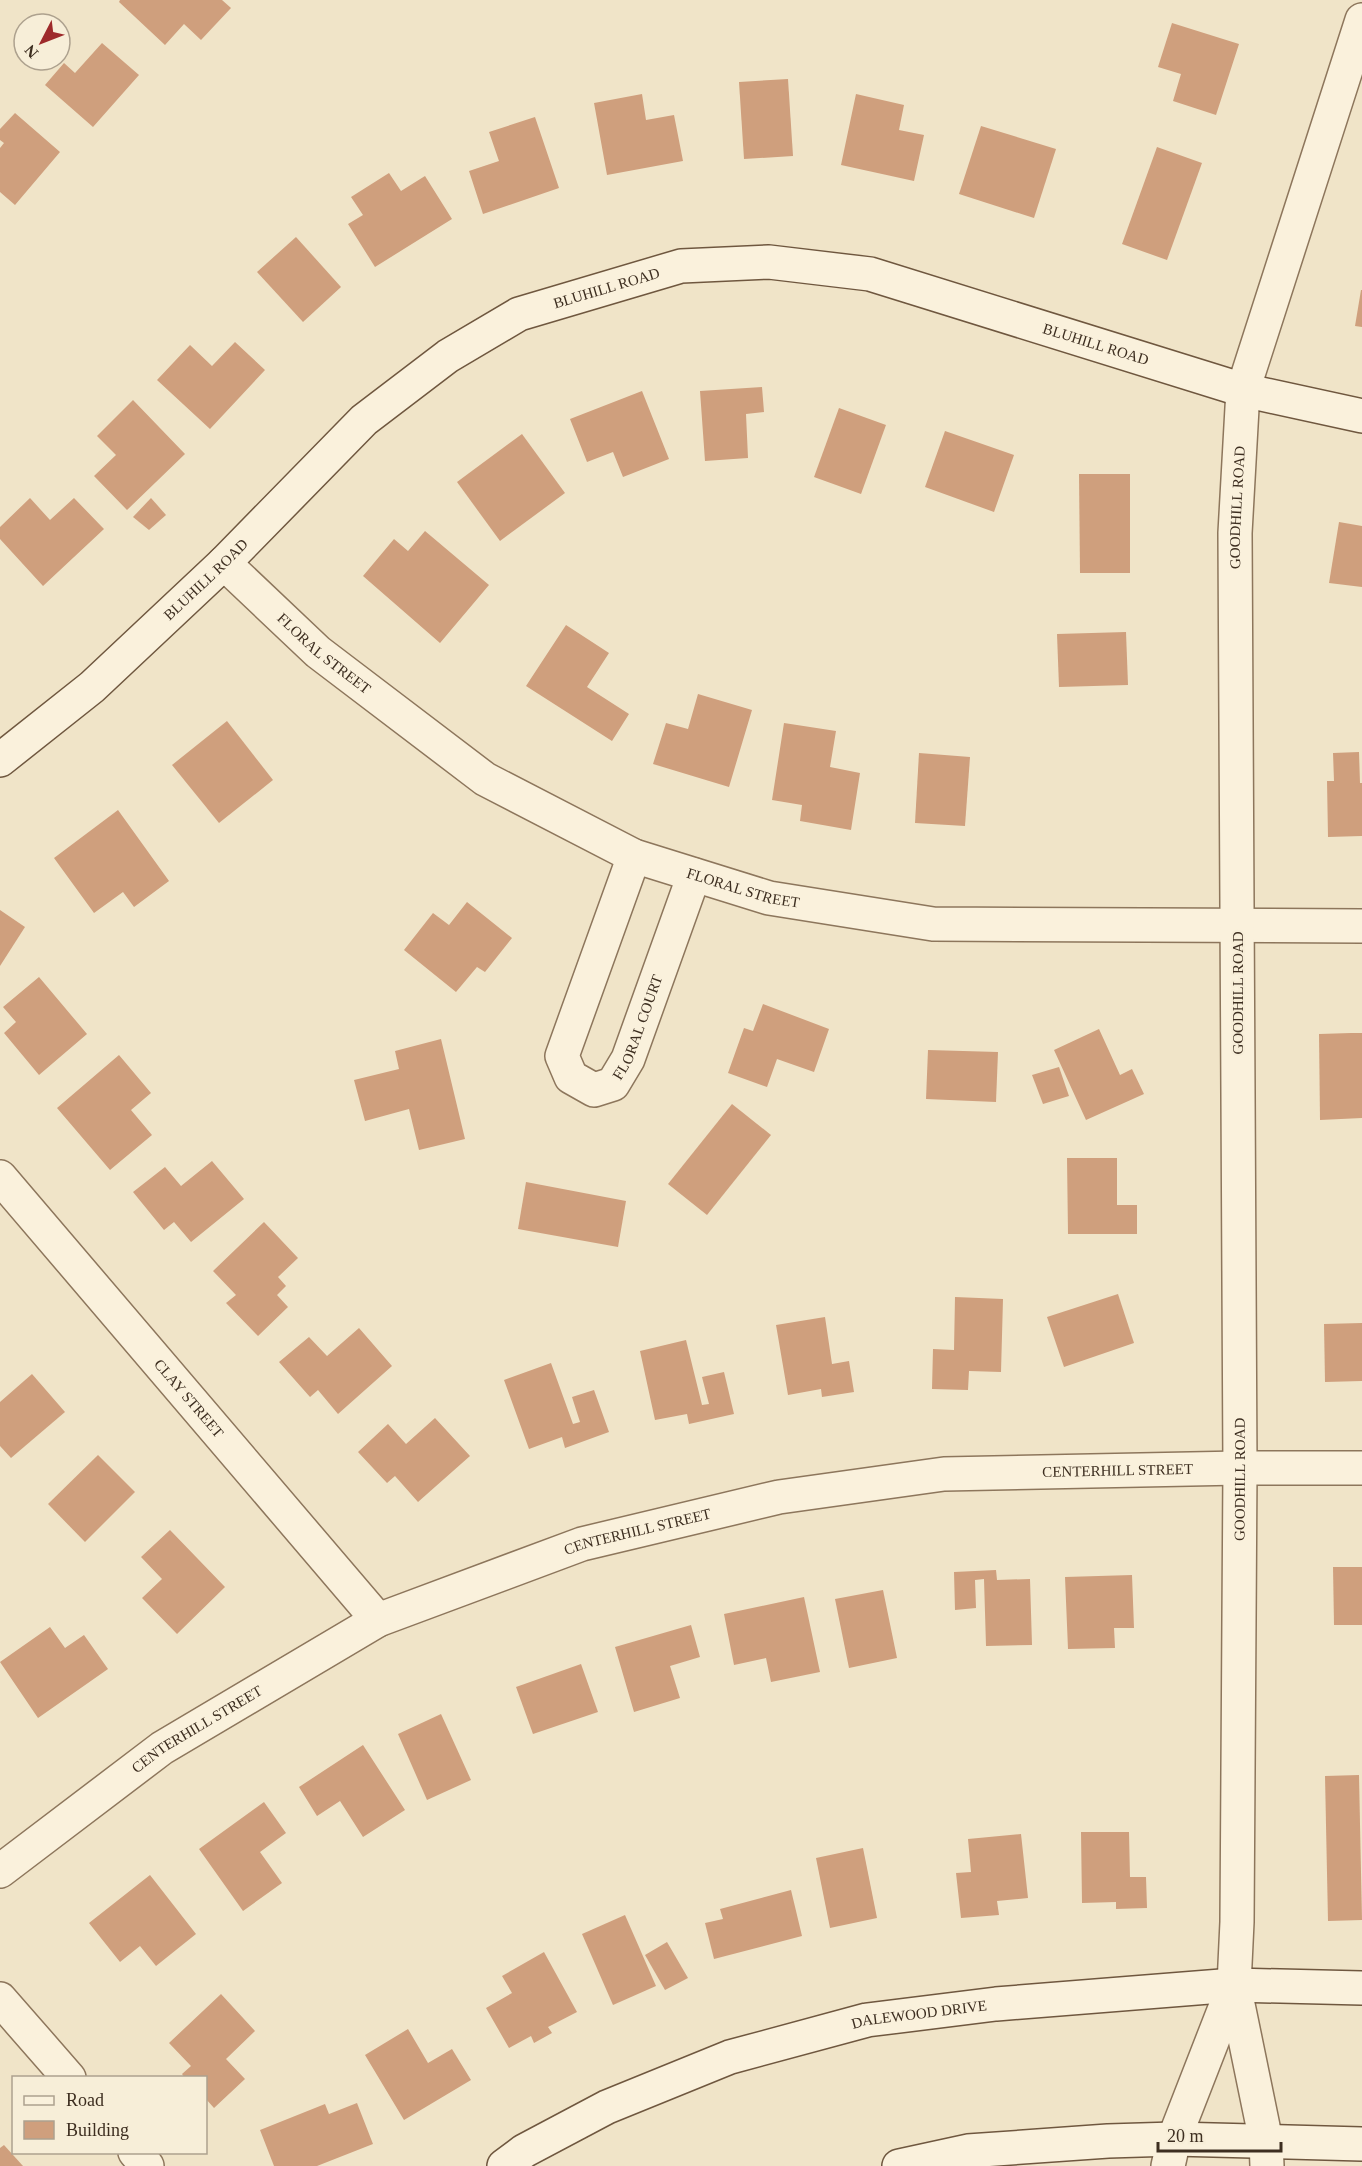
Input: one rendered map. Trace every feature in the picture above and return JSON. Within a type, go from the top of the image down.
[{"type":"street","name":"GOODHILL ROAD","points":[[1266,2153],[1234,1985],[1237,1898],[1240,1468],[1235,532],[1243,390],[1362,20]]},
{"type":"street","name":"BLUHILL ROAD","points":[[0,759],[92,687],[224,563],[364,420],[448,356],[519,314],[681,266],[769,262],[870,274],[1243,390],[1362,416]]},
{"type":"street","name":"FLORAL STREET","points":[[224,563],[318,652],[485,779],[634,856],[693,875],[769,898],[933,924],[1362,926]]},
{"type":"street","name":"FLORAL COURT","points":[[634,856],[562,1056],[571,1077],[594,1090],[613,1084],[628,1059],[693,875]]},
{"type":"street","name":"CLAY STREET","points":[[0,1177],[378,1620]]},
{"type":"street","name":"CENTERHILL STREET","points":[[0,1871],[162,1748],[378,1620],[582,1544],[779,1497],[944,1474],[1362,1468]]},
{"type":"street","name":"GOODHILL ROAD","points":[[1171,2152],[1234,1985]]},
{"type":"street","name":"DALEWOOD DRIVE","points":[[504,2166],[524,2151],[607,2107],[730,2057],[867,2020],[996,2004],[1234,1985],[1362,1988]]},
{"type":"street","points":[[0,1999],[67,2076]]},
{"type":"street","points":[[899,2166],[968,2151],[1108,2141],[1171,2152],[1266,2153],[1362,2144]]},
{"type":"street","points":[[137,2154],[147,2166]]},
{"type":"building","points":[[120,0],[222,0],[231,8],[201,40],[184,24],[165,45],[119,2]]},
{"type":"building","points":[[1172,23],[1239,44],[1216,115],[1173,101],[1181,74],[1158,67]]},
{"type":"building","points":[[102,43],[139,75],[93,127],[45,85],[56,72],[72,70],[75,73]]},
{"type":"building","points":[[788,79],[793,156],[744,159],[739,82]]},
{"type":"building","points":[[642,94],[646,120],[674,115],[683,161],[607,175],[594,103]]},
{"type":"building","points":[[856,94],[904,105],[899,130],[924,135],[914,181],[841,165]]},
{"type":"building","points":[[15,113],[60,152],[15,205],[0,192],[0,148],[4,143],[0,140],[0,129]]},
{"type":"building","points":[[535,117],[559,188],[483,214],[469,171],[499,161],[489,132]]},
{"type":"building","points":[[981,126],[1056,149],[1034,218],[959,194]]},
{"type":"building","points":[[1157,147],[1202,163],[1167,260],[1122,244]]},
{"type":"building","points":[[389,173],[401,191],[425,176],[452,219],[375,267],[348,224],[363,215],[351,197]]},
{"type":"building","points":[[296,237],[341,287],[303,322],[257,272]]},
{"type":"building","points":[[1362,290],[1362,327],[1355,326]]},
{"type":"building","points":[[235,342],[265,370],[210,429],[157,380],[190,345],[212,366]]},
{"type":"building","points":[[762,387],[764,412],[746,414],[748,458],[705,461],[700,391]]},
{"type":"building","points":[[642,391],[669,459],[623,477],[613,452],[587,462],[570,419]]},
{"type":"building","points":[[133,400],[185,454],[127,510],[94,476],[116,455],[97,436]]},
{"type":"building","points":[[839,408],[886,425],[861,494],[814,477]]},
{"type":"building","points":[[945,431],[1014,455],[994,512],[925,487]]},
{"type":"building","points":[[522,434],[565,493],[500,541],[457,482]]},
{"type":"building","points":[[1079,474],[1130,474],[1130,573],[1080,573]]},
{"type":"building","points":[[30,498],[50,520],[74,498],[104,529],[43,586],[0,539],[0,527]]},
{"type":"building","points":[[151,498],[166,515],[149,530],[133,517]]},
{"type":"building","points":[[1339,522],[1362,526],[1362,587],[1329,583]]},
{"type":"building","points":[[425,531],[489,585],[440,643],[363,576],[394,539],[408,551]]},
{"type":"building","points":[[566,625],[609,653],[587,687],[629,714],[612,741],[526,686]]},
{"type":"building","points":[[1126,632],[1128,685],[1059,687],[1057,634]]},
{"type":"building","points":[[698,694],[752,710],[729,787],[653,764],[666,723],[688,729]]},
{"type":"building","points":[[227,721],[273,780],[219,823],[172,765]]},
{"type":"building","points":[[784,723],[836,731],[830,767],[860,773],[851,830],[800,821],[802,805],[772,800]]},
{"type":"building","points":[[1359,752],[1360,783],[1362,783],[1362,836],[1328,837],[1327,781],[1334,781],[1333,753]]},
{"type":"building","points":[[919,753],[970,757],[965,826],[915,823]]},
{"type":"building","points":[[118,810],[169,881],[134,907],[123,892],[94,913],[54,858]]},
{"type":"building","points":[[467,902],[512,938],[485,972],[477,967],[456,992],[404,950],[433,913],[449,925]]},
{"type":"building","points":[[0,910],[25,927],[0,966]]},
{"type":"building","points":[[39,977],[87,1034],[39,1075],[4,1033],[16,1022],[3,1007]]},
{"type":"building","points":[[763,1004],[829,1029],[814,1072],[777,1059],[767,1087],[728,1073],[744,1028],[753,1031]]},
{"type":"building","points":[[1099,1029],[1120,1075],[1132,1069],[1144,1094],[1086,1120],[1054,1050]]},
{"type":"building","points":[[1362,1033],[1362,1118],[1320,1120],[1319,1034]]},
{"type":"building","points":[[441,1039],[465,1139],[419,1150],[409,1109],[365,1121],[354,1080],[399,1069],[395,1051]]},
{"type":"building","points":[[928,1050],[998,1052],[996,1102],[926,1099]]},
{"type":"building","points":[[119,1055],[151,1093],[131,1110],[152,1135],[110,1170],[57,1108]]},
{"type":"building","points":[[1059,1067],[1069,1096],[1043,1104],[1032,1075]]},
{"type":"building","points":[[732,1104],[771,1135],[707,1215],[668,1184]]},
{"type":"building","points":[[1067,1158],[1117,1158],[1117,1205],[1137,1205],[1137,1234],[1068,1234]]},
{"type":"building","points":[[212,1161],[244,1199],[191,1242],[174,1222],[164,1230],[133,1192],[165,1167],[181,1186]]},
{"type":"building","points":[[526,1182],[626,1201],[618,1247],[518,1229]]},
{"type":"building","points":[[264,1222],[298,1258],[278,1277],[286,1286],[277,1295],[288,1307],[258,1336],[226,1303],[236,1295],[213,1271]]},
{"type":"building","points":[[1118,1294],[1134,1343],[1064,1367],[1047,1317]]},
{"type":"building","points":[[955,1297],[1003,1299],[1001,1372],[969,1371],[968,1390],[932,1389],[933,1349],[954,1350]]},
{"type":"building","points":[[825,1317],[832,1364],[849,1361],[854,1392],[822,1397],[821,1389],[788,1395],[776,1325]]},
{"type":"building","points":[[1362,1323],[1362,1381],[1325,1382],[1324,1324]]},
{"type":"building","points":[[359,1328],[392,1366],[338,1414],[318,1390],[310,1397],[279,1362],[309,1337],[327,1356]]},
{"type":"building","points":[[686,1340],[702,1405],[709,1404],[702,1377],[724,1372],[734,1414],[689,1424],[687,1414],[655,1420],[640,1351]]},
{"type":"building","points":[[551,1363],[573,1424],[580,1422],[572,1397],[594,1390],[609,1432],[565,1448],[562,1437],[529,1449],[504,1380]]},
{"type":"building","points":[[32,1374],[65,1412],[11,1458],[0,1446],[0,1402]]},
{"type":"building","points":[[435,1418],[470,1456],[418,1502],[395,1476],[387,1483],[358,1452],[388,1424],[406,1444]]},
{"type":"building","points":[[98,1455],[135,1492],[85,1542],[48,1504]]},
{"type":"building","points":[[170,1530],[225,1587],[177,1634],[142,1598],[162,1579],[141,1557]]},
{"type":"building","points":[[1333,1567],[1362,1567],[1362,1625],[1334,1625]]},
{"type":"building","points":[[996,1570],[997,1580],[1030,1579],[1032,1645],[986,1646],[984,1579],[975,1580],[976,1608],[955,1610],[954,1572]]},
{"type":"building","points":[[1132,1575],[1134,1628],[1114,1628],[1115,1648],[1068,1649],[1065,1577]]},
{"type":"building","points":[[883,1590],[897,1658],[849,1668],[835,1599]]},
{"type":"building","points":[[804,1597],[820,1672],[771,1682],[766,1658],[734,1665],[724,1614]]},
{"type":"building","points":[[691,1625],[700,1657],[670,1666],[680,1698],[634,1712],[615,1647]]},
{"type":"building","points":[[50,1627],[65,1648],[84,1635],[108,1669],[38,1718],[0,1662]]},
{"type":"building","points":[[581,1664],[598,1712],[533,1734],[516,1687]]},
{"type":"building","points":[[441,1714],[471,1780],[427,1800],[398,1734]]},
{"type":"building","points":[[363,1745],[405,1810],[363,1837],[340,1801],[317,1816],[299,1787]]},
{"type":"building","points":[[1359,1775],[1362,1920],[1328,1921],[1325,1776]]},
{"type":"building","points":[[264,1802],[286,1833],[260,1852],[282,1883],[243,1911],[199,1849]]},
{"type":"building","points":[[1081,1832],[1129,1832],[1130,1877],[1146,1877],[1147,1908],[1116,1909],[1116,1902],[1082,1903]]},
{"type":"building","points":[[1021,1834],[1028,1898],[997,1901],[999,1915],[961,1918],[956,1873],[971,1872],[968,1839]]},
{"type":"building","points":[[863,1848],[877,1918],[830,1928],[816,1858]]},
{"type":"building","points":[[150,1875],[196,1934],[156,1966],[140,1946],[120,1962],[89,1923]]},
{"type":"building","points":[[791,1890],[802,1936],[714,1959],[705,1923],[723,1919],[720,1909]]},
{"type":"building","points":[[625,1915],[656,1986],[613,2005],[582,1934]]},
{"type":"building","points":[[667,1942],[688,1978],[665,1990],[645,1955]]},
{"type":"building","points":[[544,1952],[577,2012],[548,2027],[552,2033],[534,2043],[531,2036],[509,2048],[486,2008],[512,1993],[502,1976]]},
{"type":"building","points":[[221,1994],[255,2031],[226,2059],[245,2079],[214,2108],[207,2100],[207,2076],[184,2076],[182,2074],[191,2066],[169,2043]]},
{"type":"building","points":[[408,2029],[428,2063],[452,2049],[471,2080],[404,2120],[365,2055]]},
{"type":"building","points":[[357,2103],[373,2144],[317,2166],[274,2166],[260,2130],[325,2104],[329,2114]]},
{"type":"building","points":[[4,2145],[23,2166],[0,2166],[0,2148]]}]
